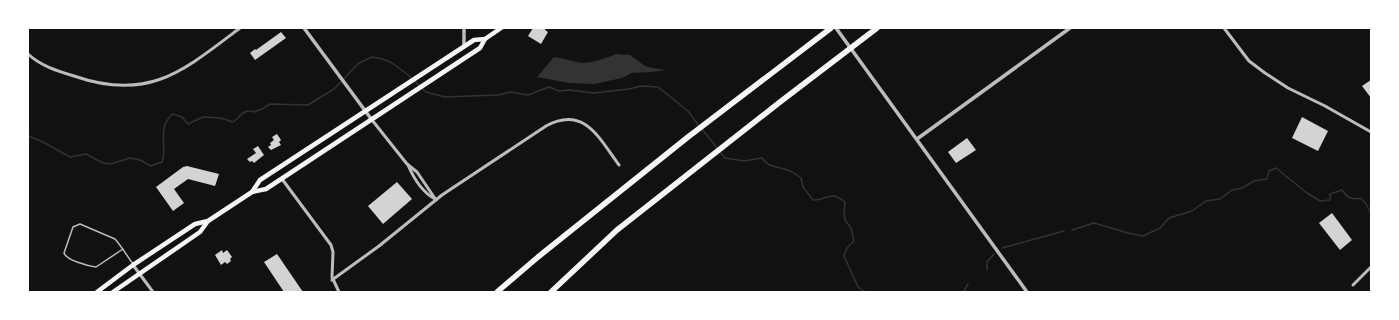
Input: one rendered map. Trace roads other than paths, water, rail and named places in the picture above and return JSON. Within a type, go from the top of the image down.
[{"type":"highway","points":[[497,292],[538,257],[688,137],[831,28]]},
{"type":"highway","points":[[551,292],[617,230],[773,107],[877,28]]},
{"type":"main road","points":[[252,192],[260,180],[464,46],[474,40],[484,39],[501,28]]},
{"type":"main road","points":[[97,292],[133,265],[195,224],[208,221],[252,192],[266,189],[282,179],[480,48],[484,39]]},
{"type":"main road","points":[[113,292],[200,232],[208,221]]},
{"type":"street","points":[[28,54],[40,64],[82,79],[98,83],[123,85],[144,84],[164,78],[184,69],[240,28]]},
{"type":"street","points":[[304,28],[372,120],[407,164],[417,172],[436,200]]},
{"type":"street","points":[[464,28],[464,46]]},
{"type":"street","points":[[836,28],[1027,292]]},
{"type":"street","points":[[917,139],[1070,28]]},
{"type":"street","points":[[1224,28],[1249,61],[1265,73],[1288,88],[1325,106],[1371,132]]},
{"type":"street","points":[[332,280],[379,246],[436,200],[546,126],[563,119],[575,120],[592,130],[619,165]]},
{"type":"street","points":[[407,164],[412,175],[427,195],[436,200]]},
{"type":"street","points":[[282,179],[331,245],[333,252],[331,274],[332,280],[339,292]]},
{"type":"street","points":[[133,265],[153,292]]},
{"type":"street","points":[[1353,286],[1371,267]]},
{"type":"lane","points":[[123,250],[96,267],[69,258],[64,253],[73,227],[77,224],[115,239],[123,250],[133,265]]},
{"type":"waterway","points":[[28,136],[41,141],[70,157],[86,154],[103,163],[110,164],[130,158],[140,160],[151,166],[162,162],[165,125],[173,114],[182,117],[188,124],[203,117],[220,118],[233,122],[247,111],[254,112],[270,104],[308,105],[334,89],[359,63],[372,57],[383,59],[392,63],[407,74],[426,92],[445,97],[498,95],[511,92],[528,95],[549,87],[559,91],[569,90],[594,93],[641,86],[658,87],[688,111],[699,126]]},
{"type":"waterway","points":[[701,128],[718,149]]},
{"type":"waterway","points":[[720,152],[725,158],[744,161],[762,158],[769,165],[788,170],[801,178],[803,187],[813,200],[818,200],[828,196],[835,196],[845,202],[845,220],[851,228],[854,241],[847,248],[844,256],[858,287],[865,292]]},
{"type":"waterway","points":[[1072,230],[1094,223],[1143,236],[1160,228],[1169,218],[1192,211],[1206,201],[1220,199],[1232,190],[1242,188],[1254,181],[1267,179],[1269,171],[1276,168],[1307,193],[1320,201],[1330,200],[1330,194],[1342,190],[1350,198],[1361,198],[1371,213]]},
{"type":"waterway","points":[[1002,248],[1064,231]]},
{"type":"waterway","points":[[987,270],[987,262],[994,254]]},
{"type":"waterway","points":[[963,292],[968,284]]}]
